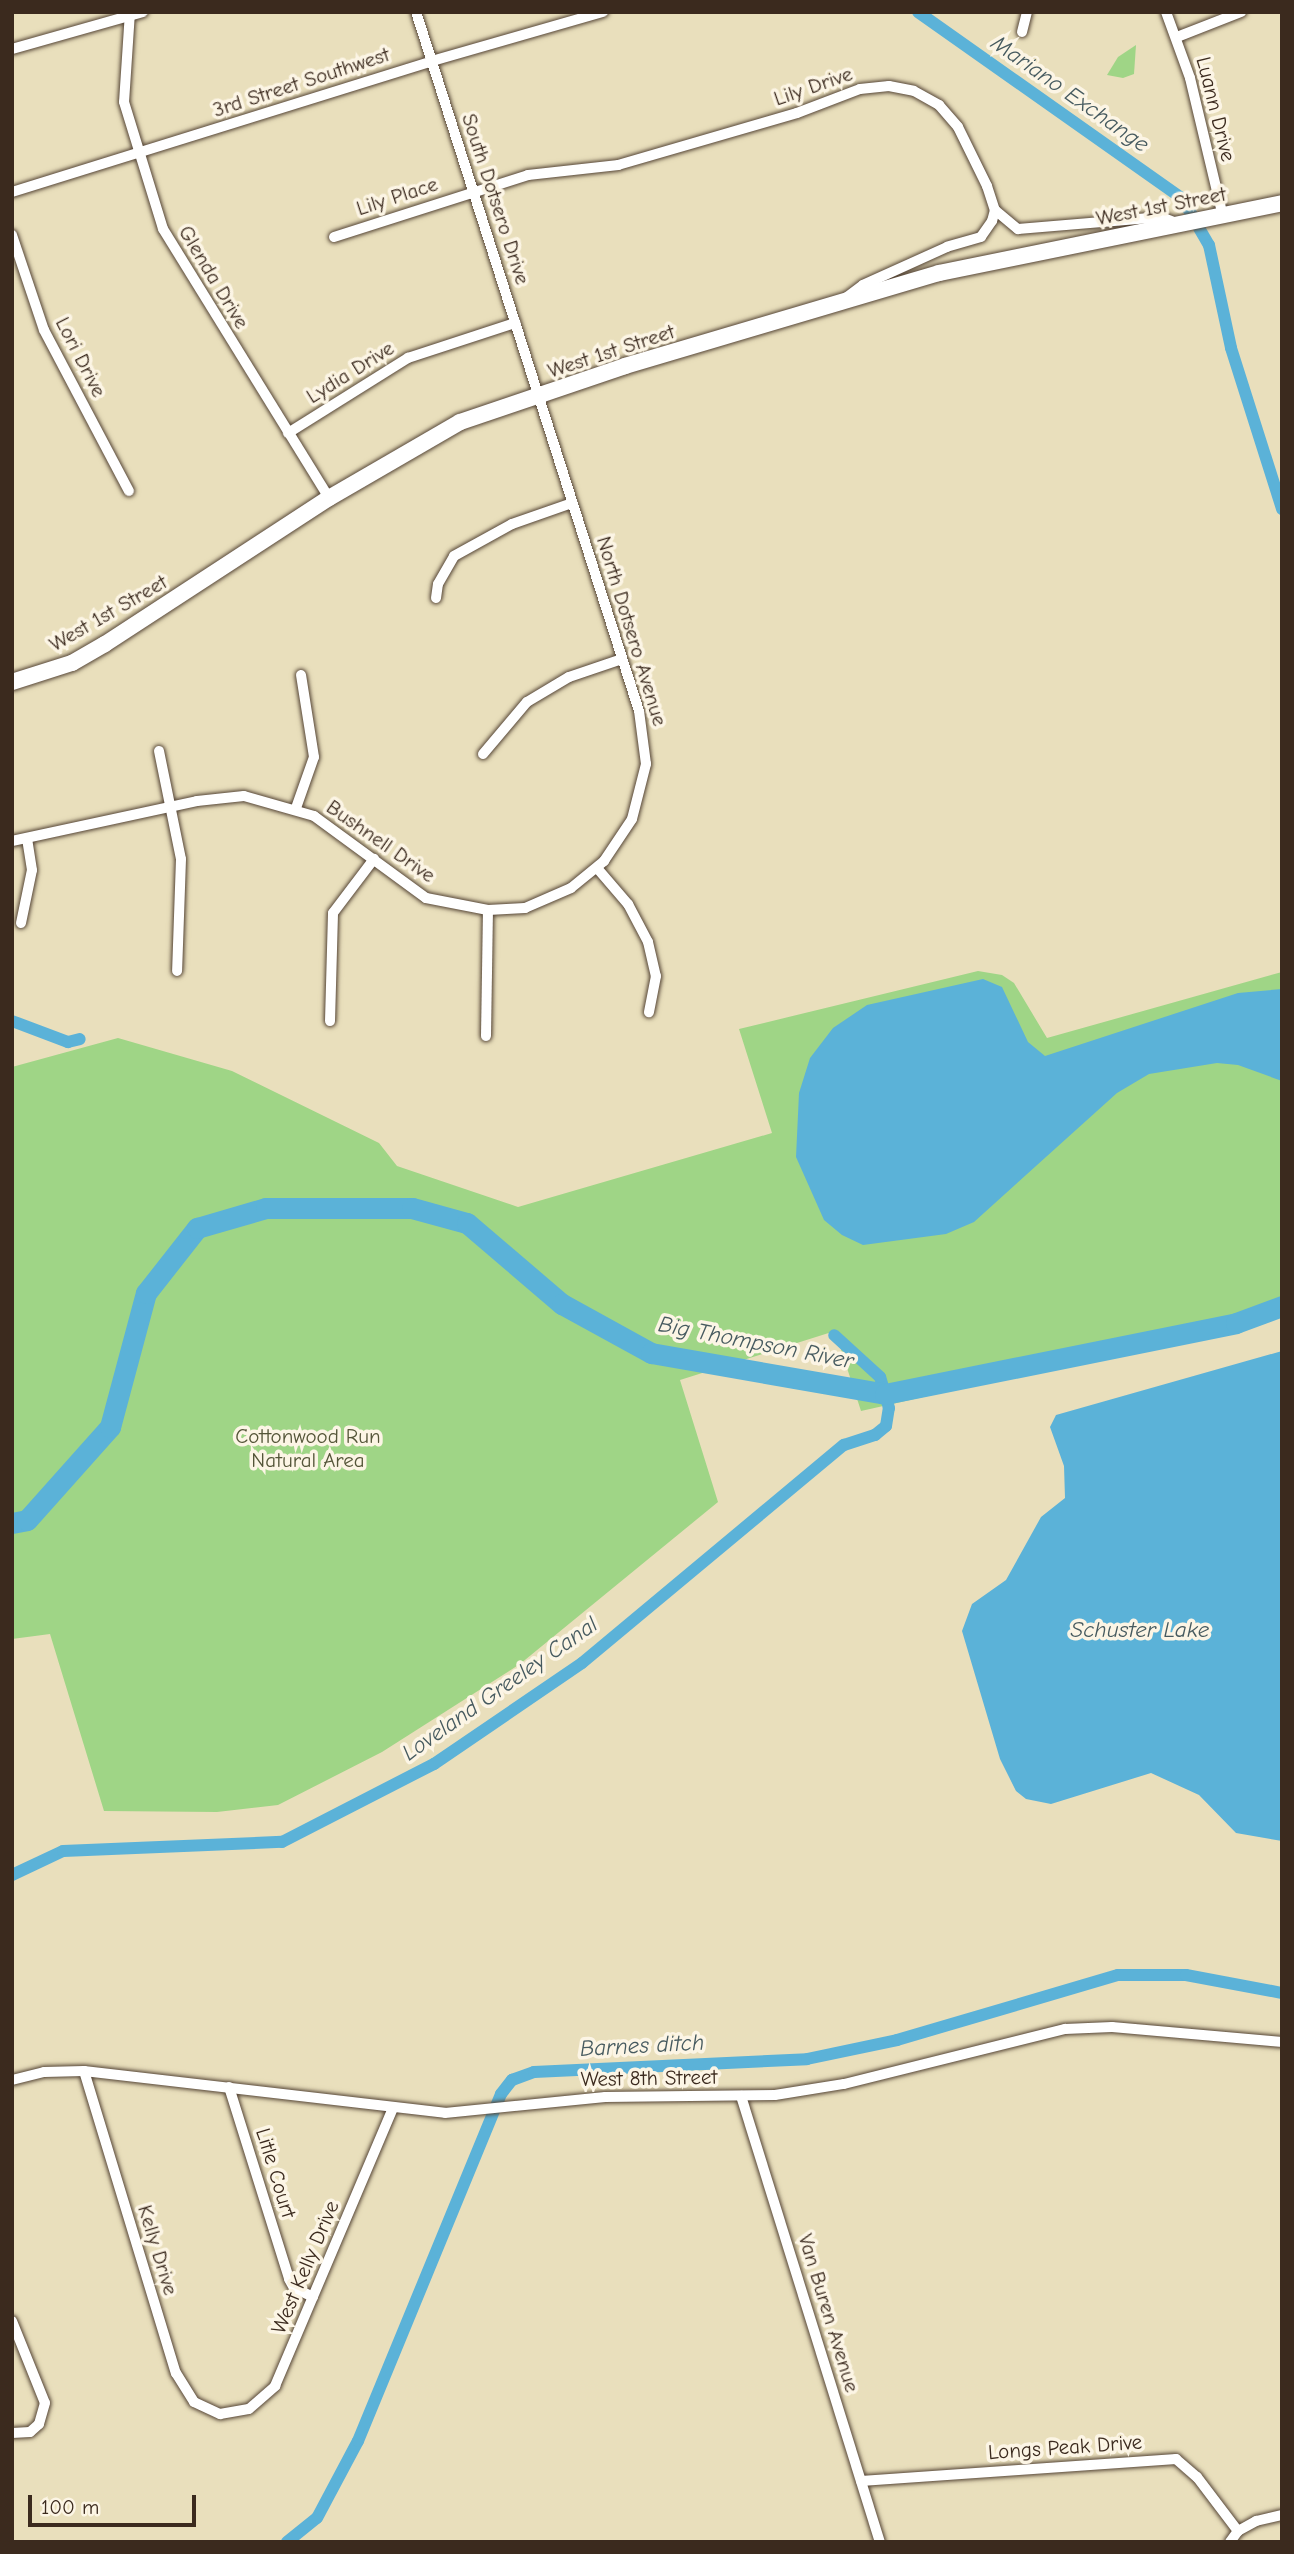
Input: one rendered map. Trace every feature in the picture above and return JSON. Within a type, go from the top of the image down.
[{"type":"main road","name":"West 1st Street","points":[[12,682],[72,663],[105,644],[329,498],[460,422],[625,366],[987,262],[1282,203]]},
{"type":"street","points":[[12,49],[130,13],[143,12]]},
{"type":"street","name":"South Dotsero Drive","points":[[416,12],[539,397]]},
{"type":"street","name":"3rd Street Southwest","points":[[12,192],[432,61],[603,12]]},
{"type":"street","points":[[1022,32],[1027,12]]},
{"type":"street","name":"Luann Drive","points":[[1166,12],[1177,37],[1223,216]]},
{"type":"street","points":[[1177,37],[1241,12]]},
{"type":"street","name":"Glenda Drive","points":[[130,13],[124,102],[138,154],[173,251],[329,498]]},
{"type":"street","name":"Lily Drive","points":[[472,193],[528,175],[618,165],[797,113],[860,89],[889,86],[927,97],[949,116],[995,210]]},
{"type":"street","name":"Lily Place","points":[[334,237],[472,193]]},
{"type":"street","points":[[834,306],[863,285],[947,247],[981,237],[995,210],[1018,229],[1161,217],[1179,225]]},
{"type":"street","name":"Lori Drive","points":[[12,235],[44,330],[130,491]]},
{"type":"street","name":"Lydia Drive","points":[[288,433],[408,358],[515,323]]},
{"type":"street","name":"North Dotsero Avenue","points":[[539,397],[643,725],[646,764],[632,819],[597,868]]},
{"type":"street","points":[[436,598],[438,584],[454,556],[503,528],[572,503]]},
{"type":"street","points":[[483,754],[536,697],[569,677],[622,659]]},
{"type":"street","points":[[296,808],[314,757],[300,675]]},
{"type":"street","points":[[159,751],[181,859],[177,971]]},
{"type":"street","name":"Bushnell Drive","points":[[12,841],[169,807],[244,796],[296,808],[325,823],[426,898],[488,910],[525,908],[556,896],[597,868]]},
{"type":"street","points":[[21,923],[32,870],[27,838]]},
{"type":"street","points":[[330,1021],[333,913],[374,859]]},
{"type":"street","points":[[597,868],[628,904],[648,943],[656,976],[649,1012]]},
{"type":"street","points":[[486,1036],[488,910]]},
{"type":"street","name":"West 8th Street","points":[[12,2080],[44,2071],[83,2071],[436,2113],[605,2097],[741,2096],[844,2084],[1065,2029],[1112,2027],[1282,2042]]},
{"type":"street","name":"Kelly Drive","points":[[83,2071],[176,2373],[194,2402],[213,2413],[226,2414]]},
{"type":"street","name":"Litle Court","points":[[229,2087],[289,2279],[294,2288],[313,2297]]},
{"type":"street","name":"Van Buren Avenue","points":[[741,2096],[880,2542]]},
{"type":"street","name":"West Kelly Drive","points":[[226,2414],[249,2409],[271,2392],[393,2108]]},
{"type":"street","points":[[12,2321],[45,2403],[39,2424],[30,2431],[12,2433]]},
{"type":"street","name":"Longs Peak Drive","points":[[861,2481],[1176,2459],[1197,2476],[1238,2531]]},
{"type":"street","points":[[1230,2542],[1238,2531],[1282,2515]]},
{"type":"green space","points":[[1136,45],[1134,74],[1123,78],[1107,75],[1118,57]]},
{"type":"green space","name":"Cottonwood Run Natural Area","points":[[978,971],[1002,975],[1014,983],[1047,1038],[1282,972],[1282,1308],[1243,1325],[861,1411],[835,1331],[680,1380],[718,1502],[520,1664],[382,1752],[278,1805],[217,1812],[104,1811],[50,1634],[12,1639],[12,1067],[118,1038],[232,1071],[379,1143],[397,1166],[518,1207],[772,1133],[739,1029]]},
{"type":"water","points":[[983,979],[1002,987],[1028,1042],[1045,1056],[1238,993],[1282,989],[1282,1081],[1238,1065],[1217,1063],[1149,1074],[1117,1093],[974,1222],[946,1234],[863,1245],[842,1235],[824,1220],[796,1157],[799,1093],[810,1058],[833,1028],[867,1005]]},
{"type":"water","name":"Schuster Lake","points":[[1282,1351],[1282,1841],[1236,1833],[1199,1795],[1151,1773],[1051,1804],[1026,1799],[1016,1791],[1000,1759],[962,1631],[972,1604],[1006,1580],[1041,1517],[1065,1498],[1064,1466],[1050,1427],[1056,1415]]},
{"type":"waterway","name":"Mariano Exchange","points":[[918,12],[1180,197],[1192,215]]},
{"type":"waterway","name":"Mariano Exchange","points":[[1199,228],[1209,245],[1231,348],[1282,509]]},
{"type":"waterway","points":[[12,1021],[68,1042],[80,1039]]},
{"type":"waterway","name":"Big Thompson River","points":[[12,1523],[27,1520],[110,1427],[146,1293],[197,1228],[266,1208],[412,1208],[467,1223],[562,1304],[651,1353],[885,1394],[1236,1323],[1282,1306]]},
{"type":"waterway","name":"Loveland Greeley Canal","points":[[12,1875],[63,1851],[282,1842],[434,1764],[582,1663],[844,1445],[875,1435],[886,1426],[889,1408],[880,1377],[834,1335]]},
{"type":"waterway","name":"Barnes ditch","points":[[287,2542],[317,2518],[358,2441],[501,2094],[512,2080],[534,2072],[807,2059],[897,2040],[1118,1975],[1186,1975],[1282,1993]]}]
